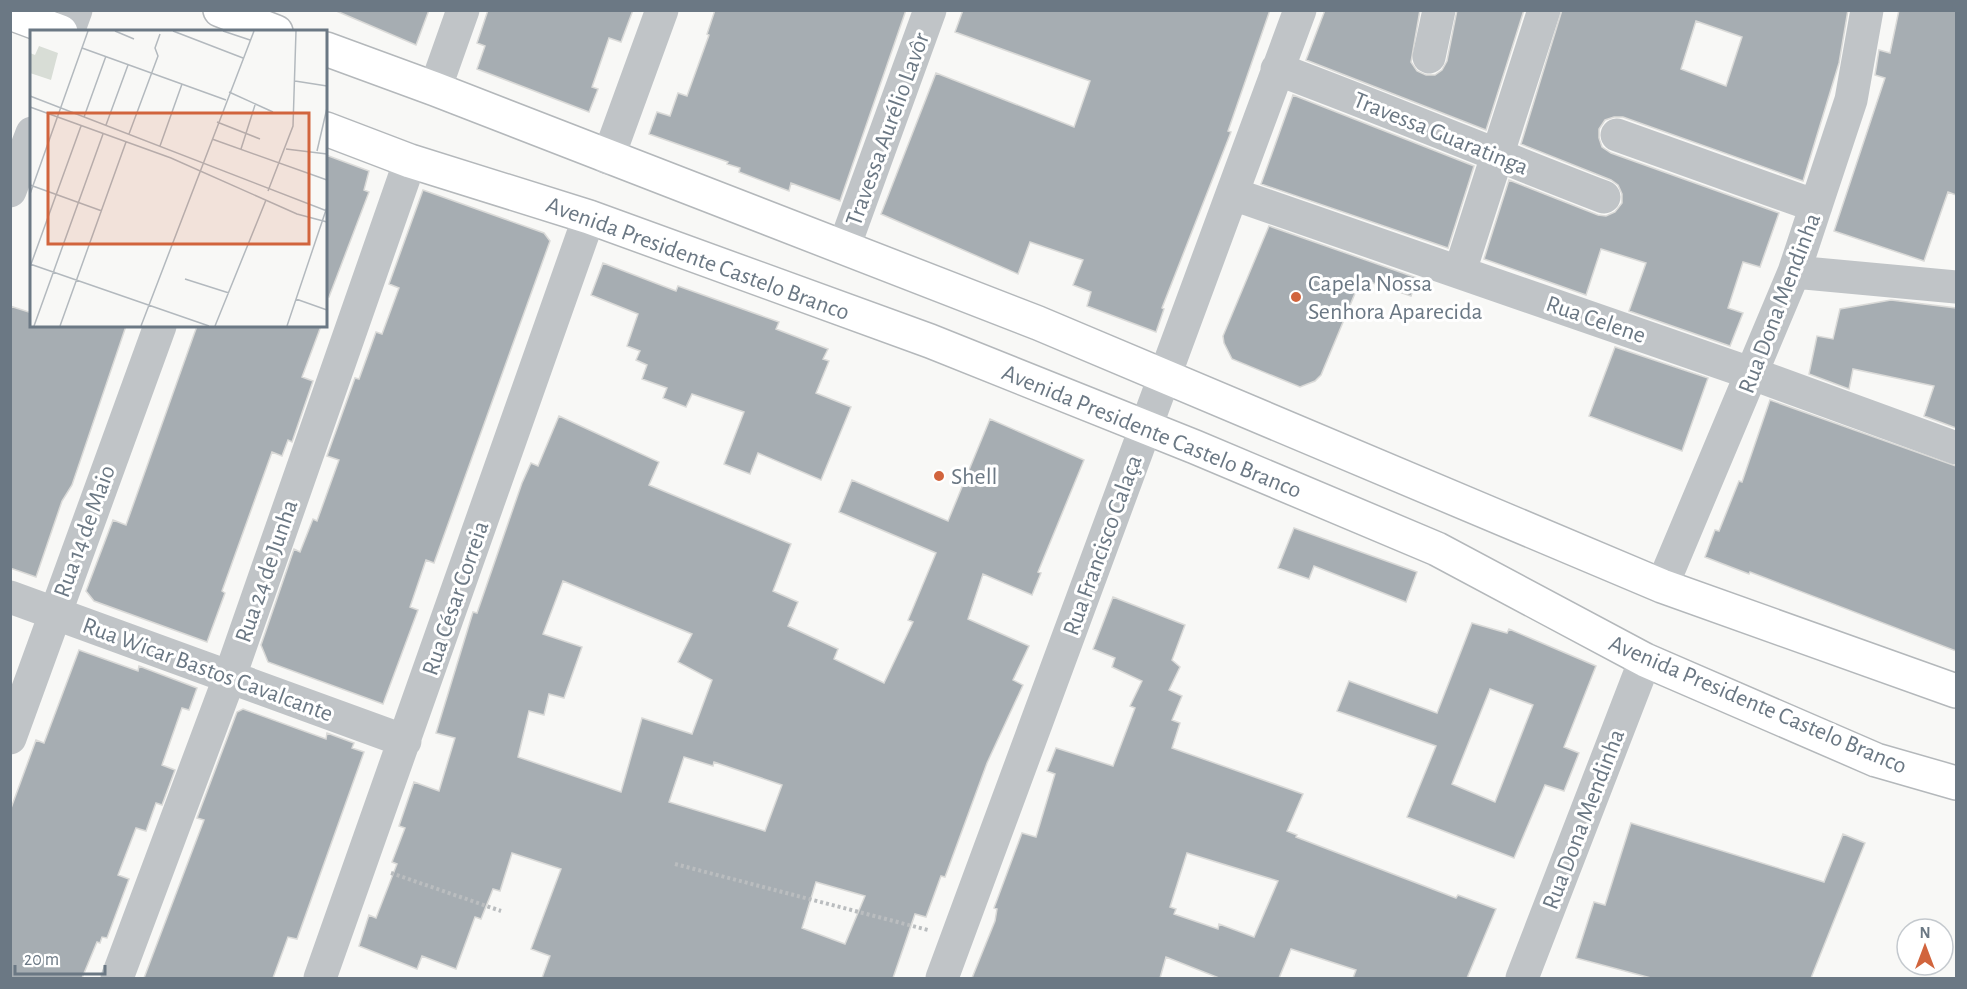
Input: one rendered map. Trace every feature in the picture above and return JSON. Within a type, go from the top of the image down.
[{"type":"main road","points":[[220,10],[273,24]]},
{"type":"main road","points":[[10,13],[56,30]]},
{"type":"main road","points":[[327,50],[435,89],[608,158],[844,247],[1163,375],[1662,586],[1956,691]]},
{"type":"main road","name":"Avenida Presidente Castelo Branco","points":[[327,129],[410,161],[589,217],[930,341],[1145,427],[1437,549],[1645,660],[1876,760],[1956,783]]},
{"type":"street","points":[[69,30],[76,10]]},
{"type":"street","points":[[435,89],[463,10]]},
{"type":"street","points":[[608,158],[662,10]]},
{"type":"street","name":"Travessa Aurélio Lavôr","points":[[844,247],[930,10]]},
{"type":"street","name":"Rua Francisco Calaça","points":[[942,978],[1163,375],[1233,194],[1300,10]]},
{"type":"street","points":[[1429,57],[1439,10]]},
{"type":"street","points":[[1460,271],[1499,156],[1544,10]]},
{"type":"street","name":"Rua Dona Mendinha","points":[[1662,586],[1794,272],[1851,100],[1867,10]]},
{"type":"street","name":"Travessa Guaratinga","points":[[1277,69],[1450,134],[1499,156],[1604,197]]},
{"type":"street","points":[[1617,135],[1816,206]]},
{"type":"street","points":[[10,191],[30,138]]},
{"type":"street","name":"Rua 24 de Junha","points":[[117,978],[230,676],[410,161]]},
{"type":"street","name":"Rua Celene","points":[[1233,194],[1460,271],[1956,448]]},
{"type":"street","name":"Rua César Correia","points":[[320,978],[589,217]]},
{"type":"street","points":[[1794,272],[1956,287]]},
{"type":"street","name":"Rua 14 de Maio","points":[[10,738],[160,327]]},
{"type":"street","name":"Rua Wicar Bastos Cavalcante","points":[[10,597],[405,741]]},
{"type":"street","name":"Rua Dona Mendinha","points":[[1522,978],[1645,660]]},
{"type":"path","points":[[362,863],[501,911]]},
{"type":"path","points":[[675,864],[957,938]]},
{"type":"building","points":[[334,10],[429,10],[416,45]]},
{"type":"building","points":[[488,10],[633,10],[621,42],[609,38],[592,87],[598,89],[589,112],[477,69],[485,46],[477,43]]},
{"type":"building","points":[[715,10],[906,10],[840,201],[791,183],[789,191],[739,172],[740,168],[727,164],[728,162],[649,134],[657,112],[670,116],[678,93],[687,96],[709,35],[707,34]]},
{"type":"building","points":[[963,10],[1270,10],[1228,131],[1231,132],[1162,308],[1164,309],[1156,332],[1087,306],[1091,292],[1073,285],[1083,260],[1030,242],[1018,274],[881,214],[936,73],[1074,127],[1090,81],[955,32]]},
{"type":"building","points":[[1325,10],[1420,10],[1411,62],[1417,71],[1426,75],[1435,75],[1442,70],[1447,61],[1457,10],[1524,10],[1486,130],[1306,60]]},
{"type":"building","points":[[1562,10],[1848,10],[1839,63],[1803,181],[1623,117],[1605,120],[1599,129],[1602,147],[1611,153],[1779,213],[1760,267],[1743,262],[1728,308],[1743,313],[1730,346],[1629,311],[1646,263],[1601,249],[1586,295],[1484,259],[1509,180],[1598,215],[1606,216],[1615,212],[1622,203],[1622,194],[1618,185],[1611,180],[1521,144]],"holes":[[[1696,21],[1742,37],[1726,86],[1681,69]]]},
{"type":"building","points":[[1899,10],[1956,10],[1956,195],[1948,192],[1924,261],[1834,231],[1885,78],[1875,75],[1879,50],[1890,53]]},
{"type":"building","points":[[1293,95],[1474,166],[1448,248],[1261,184]]},
{"type":"building","points":[[327,155],[369,171],[364,190],[369,192],[329,297],[327,297]]},
{"type":"building","points":[[423,190],[544,233],[550,241],[434,563],[426,560],[410,607],[418,610],[383,704],[268,662],[261,645],[294,549],[300,552],[313,519],[317,521],[339,460],[327,456],[355,378],[359,379],[376,332],[382,334],[399,288],[389,284]]},
{"type":"building","name":"Capela Nossa Senhora Aparecida","points":[[1269,226],[1417,278],[1411,296],[1361,279],[1321,375],[1315,381],[1300,387],[1232,359],[1224,343],[1223,336]]},
{"type":"building","points":[[603,263],[676,291],[678,286],[779,322],[776,329],[828,349],[823,359],[829,361],[816,393],[851,407],[821,480],[758,453],[750,474],[724,464],[744,412],[692,394],[686,407],[663,398],[667,388],[642,379],[647,365],[636,360],[640,351],[627,346],[638,314],[591,295]]},
{"type":"building","points":[[1891,300],[1956,308],[1956,428],[1924,416],[1934,386],[1853,369],[1849,389],[1809,374],[1817,336],[1833,339],[1840,309]]},
{"type":"building","points":[[10,306],[30,312],[30,327],[126,327],[72,485],[62,501],[36,577],[10,568]]},
{"type":"building","points":[[197,327],[321,327],[302,377],[313,381],[292,442],[288,440],[282,456],[272,452],[222,591],[225,593],[207,642],[94,601],[86,591],[113,520],[126,525]]},
{"type":"building","points":[[1615,347],[1708,378],[1682,451],[1589,416]]},
{"type":"building","points":[[1770,400],[1956,466],[1956,651],[1705,557],[1715,530],[1719,531],[1739,481],[1742,482]]},
{"type":"building","points":[[559,416],[659,462],[649,485],[791,544],[773,591],[798,602],[788,626],[838,649],[834,659],[884,683],[913,622],[908,620],[936,553],[839,512],[852,480],[948,521],[990,419],[1084,460],[1038,572],[1041,573],[1032,595],[983,574],[968,619],[1029,646],[1013,680],[1023,685],[987,763],[945,877],[941,876],[926,917],[915,914],[893,978],[542,978],[550,956],[531,949],[561,869],[512,853],[500,891],[493,889],[481,919],[475,917],[456,969],[422,956],[417,969],[359,946],[369,915],[376,918],[397,864],[392,862],[405,828],[399,826],[414,782],[439,791],[455,738],[436,733],[473,612],[477,613],[522,483],[531,463],[538,466]],"holes":[[[563,581],[692,634],[678,662],[712,680],[692,734],[642,718],[621,792],[518,757],[529,711],[544,715],[549,694],[564,698],[582,647],[543,634]],[[684,757],[713,766],[714,762],[782,785],[765,831],[669,802]],[[816,882],[865,896],[845,944],[802,928]]]},
{"type":"building","points":[[1294,528],[1417,572],[1406,602],[1314,566],[1309,579],[1278,568]]},
{"type":"building","points":[[1113,597],[1185,625],[1172,660],[1180,667],[1169,690],[1182,696],[1172,720],[1180,723],[1172,748],[1303,794],[1287,831],[1297,835],[1296,837],[1456,898],[1458,895],[1496,909],[1467,978],[1353,978],[1356,970],[1291,949],[1279,978],[1219,978],[1166,957],[1160,978],[972,978],[995,921],[997,909],[994,908],[1022,833],[1036,837],[1055,774],[1047,771],[1056,748],[1113,766],[1135,708],[1130,706],[1142,681],[1112,667],[1115,658],[1093,649]],"holes":[[[1187,853],[1278,881],[1254,937],[1219,924],[1218,929],[1174,914],[1176,909],[1170,907]]]},
{"type":"building","points":[[1472,623],[1507,633],[1509,629],[1596,666],[1564,747],[1579,753],[1564,791],[1545,785],[1514,858],[1407,817],[1436,746],[1337,711],[1349,681],[1437,713]],"holes":[[[1490,689],[1533,705],[1495,802],[1452,784]]]},
{"type":"building","points":[[79,650],[138,671],[139,666],[197,688],[189,710],[182,708],[162,765],[175,770],[162,805],[156,803],[146,831],[136,828],[118,875],[129,879],[107,938],[102,937],[100,943],[97,942],[82,978],[10,978],[10,811],[36,740],[44,743]]},
{"type":"building","points":[[243,709],[326,739],[327,733],[354,743],[352,748],[364,752],[297,939],[288,937],[273,978],[144,978],[204,820],[197,818],[237,712]]},
{"type":"building","points":[[1631,823],[1824,882],[1843,834],[1865,843],[1811,978],[1651,978],[1576,958],[1594,902],[1605,905]]},
{"type":"place","name":"Capela Nossa Senhora Aparecida","points":[[1296,297]]},
{"type":"place","name":"Shell","points":[[939,476]]}]
